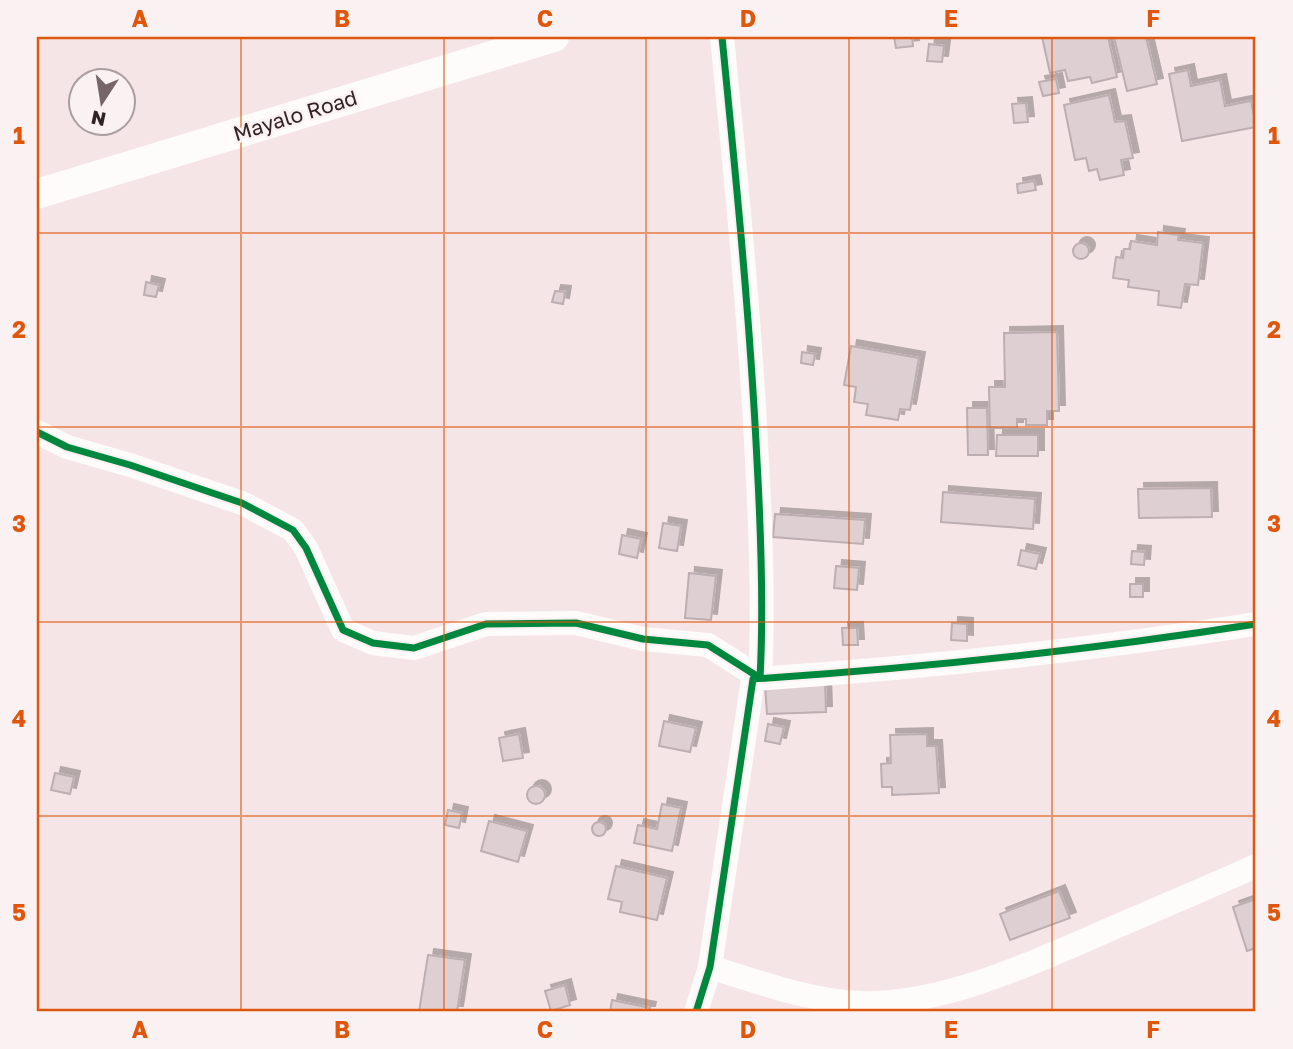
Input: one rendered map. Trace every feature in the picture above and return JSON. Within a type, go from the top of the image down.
[{"type":"street","name":"Mayalo Road","points":[[37,194],[554,37]]},
{"type":"street","points":[[722,37],[745,270],[754,402],[764,615],[760,678]]},
{"type":"street","points":[[37,432],[66,447],[130,465],[242,503],[293,530],[306,548],[343,630],[373,643],[414,648],[486,624],[576,623],[643,639],[708,645],[760,678]]},
{"type":"street","points":[[696,1012],[710,968],[753,679],[877,670],[1132,643],[1256,624]]},
{"type":"street","points":[[710,968],[803,993],[858,1003],[918,998],[970,985],[1031,964],[1256,866]]},
{"type":"building","points":[[894,37],[912,37],[913,46],[896,48]]},
{"type":"building","points":[[1042,37],[1108,37],[1117,77],[1092,83],[1090,77],[1068,81],[1065,70],[1050,73]]},
{"type":"building","points":[[1114,37],[1146,37],[1157,84],[1127,91]]},
{"type":"building","points":[[929,44],[944,46],[942,62],[927,61]]},
{"type":"building","points":[[1188,70],[1191,86],[1220,80],[1225,106],[1251,101],[1256,127],[1182,141],[1169,74]]},
{"type":"building","points":[[1056,79],[1059,93],[1043,96],[1039,82]]},
{"type":"building","points":[[1109,95],[1115,122],[1125,121],[1133,158],[1121,160],[1124,175],[1100,180],[1097,169],[1089,171],[1086,158],[1075,160],[1064,105]]},
{"type":"building","points":[[1026,103],[1028,122],[1014,123],[1012,104]]},
{"type":"building","points":[[1034,181],[1036,190],[1018,193],[1017,184]]},
{"type":"building","points":[[1158,232],[1179,235],[1178,240],[1203,243],[1198,285],[1185,284],[1181,308],[1158,305],[1159,291],[1128,287],[1129,280],[1113,278],[1116,257],[1123,258],[1124,249],[1130,249],[1131,241],[1157,245]]},
{"type":"building","points":[[1081,243],[1087,245],[1087,257],[1081,259],[1075,257],[1073,251],[1075,245]]},
{"type":"building","points":[[146,282],[159,285],[156,297],[144,295]]},
{"type":"building","points":[[555,291],[565,292],[563,304],[552,302]]},
{"type":"building","points":[[1057,332],[1059,411],[1047,411],[1047,425],[1026,425],[1026,419],[1017,419],[1017,428],[990,428],[989,387],[1005,387],[1004,333]]},
{"type":"building","points":[[851,346],[919,358],[910,410],[900,409],[898,420],[866,415],[868,404],[854,402],[856,387],[844,385]]},
{"type":"building","points":[[802,352],[815,354],[813,365],[801,363]]},
{"type":"building","points":[[967,408],[987,408],[988,455],[968,455]]},
{"type":"building","points":[[997,435],[1038,435],[1038,456],[996,456]]},
{"type":"building","points":[[1211,488],[1212,517],[1139,518],[1138,489]]},
{"type":"building","points":[[943,492],[1035,499],[1033,529],[941,522]]},
{"type":"building","points":[[775,514],[865,520],[863,544],[773,537]]},
{"type":"building","points":[[663,523],[681,526],[677,551],[659,548]]},
{"type":"building","points":[[622,535],[641,539],[637,558],[619,554]]},
{"type":"building","points":[[1021,550],[1040,554],[1036,569],[1018,565]]},
{"type":"building","points":[[1132,551],[1145,552],[1144,565],[1131,564]]},
{"type":"building","points":[[836,566],[859,568],[857,590],[834,588]]},
{"type":"building","points":[[689,573],[716,576],[711,620],[685,618]]},
{"type":"building","points":[[1130,584],[1143,584],[1143,597],[1130,597]]},
{"type":"building","points":[[952,623],[967,624],[967,641],[951,640]]},
{"type":"building","points":[[842,628],[857,628],[858,645],[843,645]]},
{"type":"building","points":[[825,682],[826,712],[767,714],[765,685]]},
{"type":"building","points":[[664,721],[696,728],[690,752],[659,746]]},
{"type":"building","points":[[768,724],[784,727],[780,744],[765,741]]},
{"type":"building","points":[[519,734],[523,758],[503,761],[499,738]]},
{"type":"building","points":[[927,734],[927,746],[936,746],[939,793],[892,795],[892,787],[882,787],[881,764],[891,763],[890,735]]},
{"type":"building","points":[[55,773],[74,777],[70,794],[51,790]]},
{"type":"building","points":[[536,786],[542,789],[545,795],[542,801],[536,804],[530,801],[527,795],[530,789]]},
{"type":"building","points":[[662,804],[681,808],[672,851],[634,843],[638,825],[657,829]]},
{"type":"building","points":[[448,810],[462,813],[459,828],[445,825]]},
{"type":"building","points":[[489,821],[527,831],[518,862],[481,851]]},
{"type":"building","points":[[599,822],[604,824],[604,834],[599,836],[594,834],[592,829],[594,824]]},
{"type":"building","points":[[616,866],[667,878],[657,920],[620,912],[622,902],[608,899]]},
{"type":"building","points":[[1059,891],[1070,918],[1010,940],[1000,914]]},
{"type":"building","points":[[1256,899],[1256,948],[1247,951],[1233,907]]},
{"type":"building","points":[[428,955],[465,960],[457,1012],[419,1012]]},
{"type":"building","points":[[565,985],[570,1005],[551,1011],[545,991]]},
{"type":"building","points":[[612,1000],[650,1008],[649,1012],[610,1012]]},
{"type":"cycle path","points":[[37,432],[67,447],[242,503],[293,530],[306,548],[343,630],[373,643],[414,648],[486,624],[576,623],[643,639],[708,645],[760,678],[762,570],[754,408],[722,37]]},
{"type":"cycle path","points":[[696,1012],[710,967],[753,679],[1006,657],[1256,624]]}]
